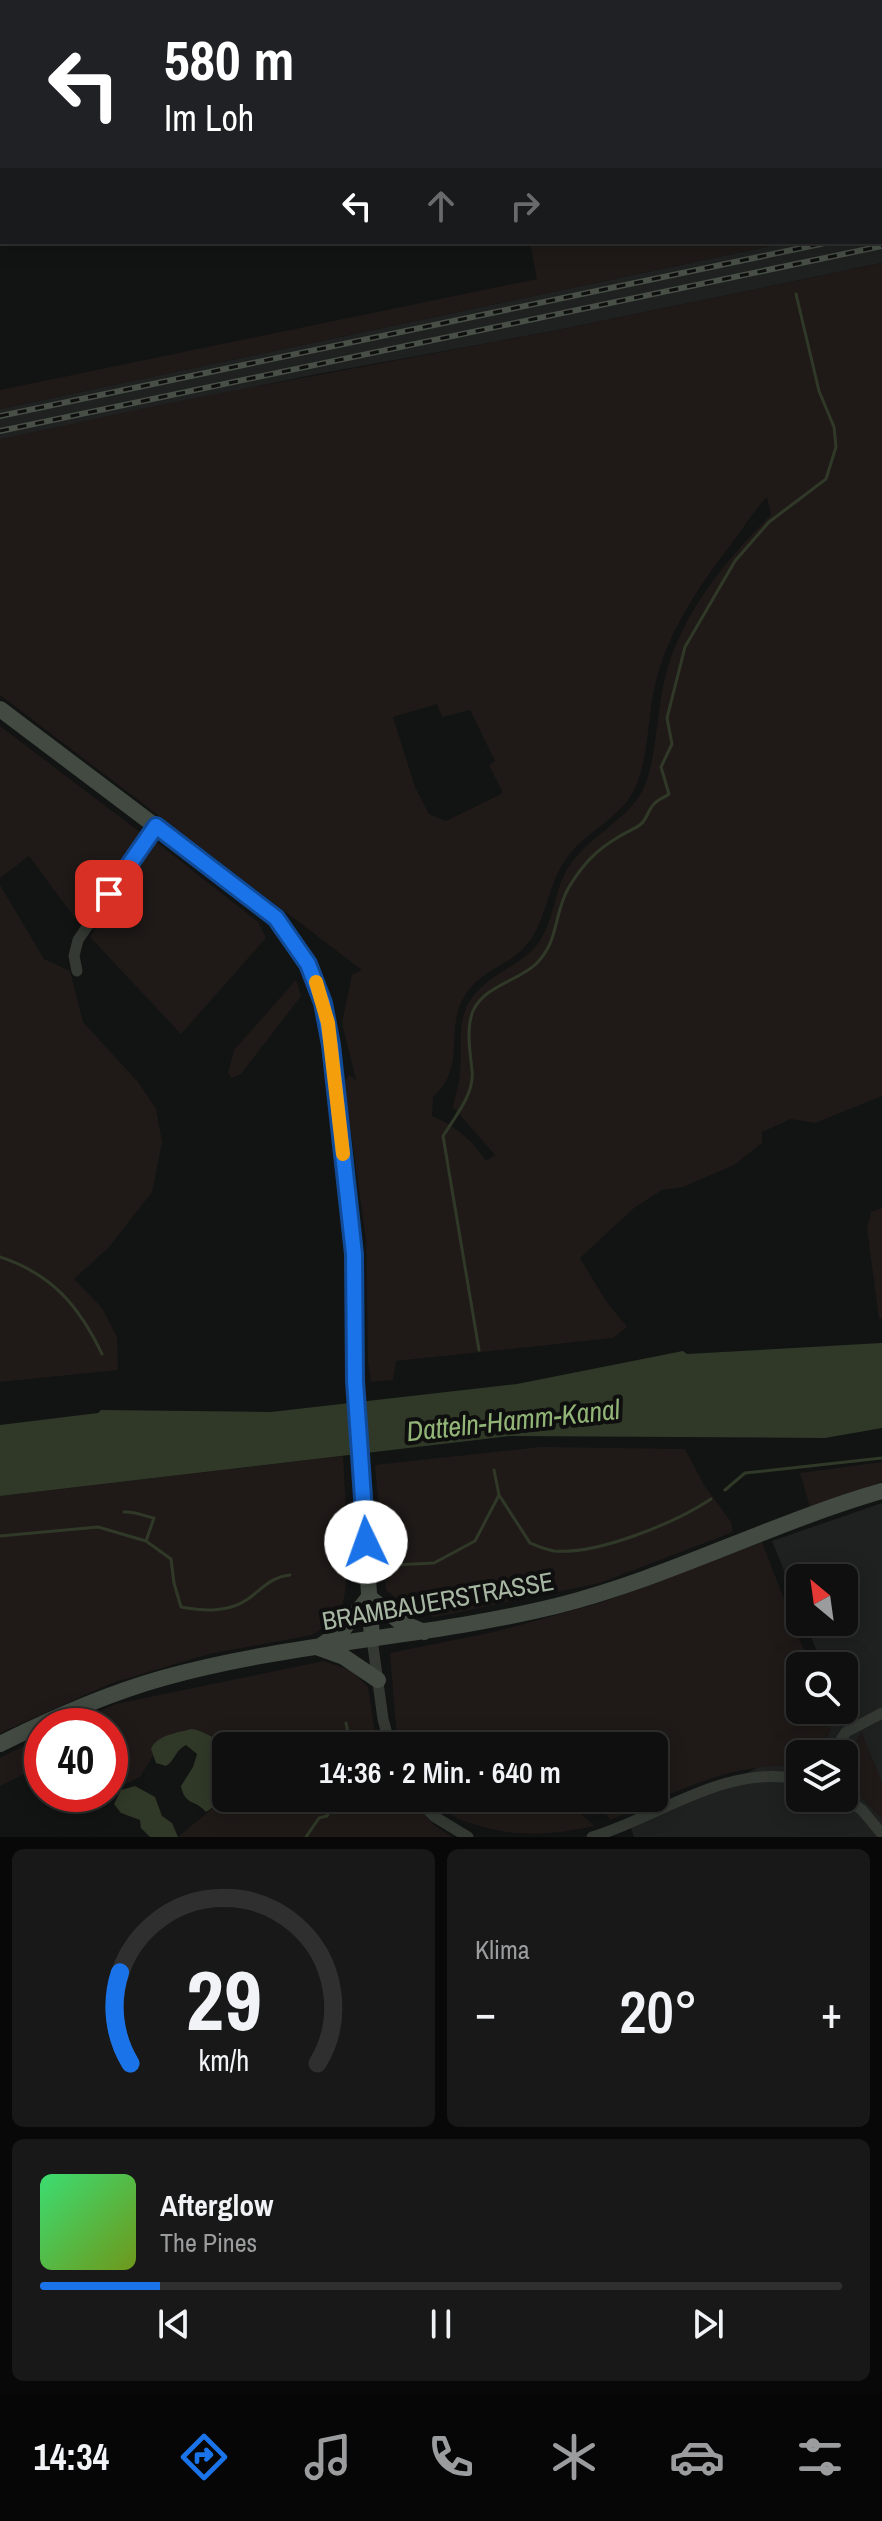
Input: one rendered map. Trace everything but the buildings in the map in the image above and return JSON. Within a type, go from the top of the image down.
[{"type":"main road","points":[[0,709],[276,918],[301,952],[319,990],[331,1045],[354,1254],[355,1381],[372,1639]]},
{"type":"main road","name":"BRAMBAUERSTRASSE","points":[[0,1744],[63,1714],[140,1685],[207,1667],[507,1617],[598,1594],[794,1520],[882,1491]]},
{"type":"main road","points":[[369,1597],[399,1621],[424,1632]]},
{"type":"main road","points":[[318,1647],[342,1631],[369,1597]]},
{"type":"main road","points":[[318,1647],[344,1657],[378,1680]]},
{"type":"street","points":[[77,971],[74,956],[78,940],[156,826]]},
{"type":"street","points":[[372,1639],[387,1732]]},
{"type":"street","points":[[841,1740],[846,1732],[882,1713]]},
{"type":"street","points":[[592,1837],[745,1777],[786,1777]]},
{"type":"street","points":[[858,1807],[882,1834]]},
{"type":"street","points":[[430,1812],[468,1837]]},
{"type":"shaded area","points":[[530,244],[780,244],[0,409],[0,390],[537,279]]},
{"type":"shaded area","points":[[780,244],[882,244],[882,263],[0,440],[0,409]]},
{"type":"shaded area","points":[[882,263],[882,1096],[815,1123],[791,1119],[762,1132],[762,1143],[734,1165],[683,1187],[662,1190],[634,1208],[580,1258],[606,1301],[627,1327],[613,1338],[396,1361],[393,1380],[371,1382],[366,1239],[344,1082],[349,1075],[356,1080],[342,1023],[352,975],[362,970],[0,695],[0,439],[179,401],[548,332]],"holes":[[[767,497],[771,515],[737,551],[706,591],[692,612],[671,658],[661,695],[650,770],[640,795],[568,868],[542,938],[536,946],[478,990],[465,1011],[460,1076],[453,1107],[495,1155],[486,1161],[463,1134],[432,1116],[433,1097],[450,1071],[460,1004],[474,984],[521,951],[530,941],[566,859],[628,800],[643,764],[657,677],[671,638],[702,585]],[[437,704],[442,717],[470,710],[495,761],[489,765],[503,793],[446,821],[429,814],[415,787],[393,717]]]},
{"type":"shaded area","points":[[0,726],[141,833],[80,925],[29,856],[0,878]]},
{"type":"shaded area","points":[[155,841],[258,922],[266,938],[181,1034],[90,937]]},
{"type":"shaded area","points":[[0,885],[44,959],[70,971],[83,1022],[138,1082],[156,1109],[162,1142],[152,1192],[109,1247],[74,1279],[102,1308],[117,1337],[118,1370],[0,1382]]},
{"type":"shaded area","points":[[296,980],[301,996],[241,1074],[232,1078],[228,1073],[234,1050]]},
{"type":"shaded area","points":[[882,1208],[882,1318],[879,1319],[867,1228],[871,1212]]},
{"type":"shaded area","points":[[540,1447],[685,1449],[704,1485],[731,1522],[733,1532],[600,1583],[435,1617],[415,1613],[386,1590],[375,1465]]},
{"type":"shaded area","points":[[343,1456],[347,1564],[342,1604],[337,1616],[312,1635],[209,1654],[112,1683],[56,1708],[24,1708],[24,1722],[0,1733],[0,1496]]},
{"type":"shaded area","points":[[882,1462],[882,1482],[810,1507],[800,1473]]},
{"type":"shaded area","points":[[882,1503],[882,1837],[634,1837],[631,1828],[786,1754],[786,1812],[858,1812],[858,1740],[813,1740],[826,1724],[858,1724],[858,1652],[817,1652],[811,1636],[858,1636],[858,1564],[786,1564],[786,1576],[772,1541]]},
{"type":"shaded area","points":[[762,1542],[786,1604],[786,1636],[798,1636],[805,1652],[786,1652],[786,1724],[829,1724],[831,1729],[826,1740],[786,1740],[786,1766],[726,1774],[668,1795],[668,1732],[398,1732],[390,1653],[494,1632],[603,1602]]},
{"type":"shaded area","points":[[324,1661],[352,1671],[368,1687],[375,1732],[212,1732],[212,1738],[199,1730],[151,1749],[153,1755],[141,1776],[128,1783],[128,1708],[107,1708]]},
{"type":"shaded area","points":[[862,1733],[882,1782],[882,1819],[858,1794],[856,1740]]},
{"type":"shaded area","points":[[24,1746],[24,1774],[0,1786],[0,1758]]},
{"type":"shaded area","points":[[212,1809],[212,1812],[422,1812],[452,1837],[178,1837]]},
{"type":"shaded area","points":[[448,1812],[580,1812],[594,1826],[526,1834],[495,1830],[461,1820]]},
{"type":"shaded area","points":[[605,1812],[628,1812],[610,1820]]},
{"type":"water","name":"Datteln-Hamm-Kanal","points":[[882,1343],[882,1428],[825,1438],[511,1436],[0,1496],[0,1425],[98,1413],[101,1410],[271,1412],[517,1384],[683,1351],[687,1354]]},
{"type":"water","points":[[191,1729],[212,1737],[212,1808],[206,1812],[188,1800],[181,1786],[197,1754],[186,1745],[166,1766],[156,1763],[151,1749],[154,1744],[174,1733]]},
{"type":"water","points":[[135,1786],[155,1797],[162,1816],[172,1823],[178,1837],[150,1837],[141,1828],[140,1820],[121,1813],[128,1812],[128,1788]]},
{"type":"waterway","points":[[479,1350],[443,1136],[463,1104],[472,1079],[469,1032],[473,1011],[485,996],[529,970],[544,955],[564,897],[585,864],[597,852],[641,824],[654,804],[669,794],[661,767],[672,744],[667,718],[685,647],[735,561],[769,522],[826,479],[836,447],[834,427],[819,391],[796,294]]},
{"type":"waterway","points":[[0,1257],[35,1273],[62,1294],[84,1321],[102,1354]]},
{"type":"waterway","points":[[725,1490],[745,1473],[882,1458]]},
{"type":"waterway","points":[[494,1470],[499,1495],[530,1543],[554,1551],[592,1548],[635,1536],[711,1499]]},
{"type":"waterway","points":[[394,1565],[434,1563],[475,1541],[499,1495]]},
{"type":"waterway","points":[[124,1512],[154,1518],[146,1541]]},
{"type":"waterway","points":[[0,1536],[98,1527],[146,1541],[171,1559],[181,1607],[207,1610],[232,1607],[272,1581],[290,1575]]},
{"type":"waterway","points":[[346,1723],[348,1732]]},
{"type":"waterway","points":[[306,1837],[319,1818],[329,1812]]},
{"type":"railway","points":[[0,416],[820,244]]},
{"type":"railway","points":[[0,431],[882,246]]},
{"type":"slow traffic","points":[[316,982],[328,1023],[343,1154]]},
{"type":"route","points":[[109,894],[156,826],[276,918],[294,941],[313,975],[323,1003],[331,1045],[354,1254],[355,1381],[366,1542]]}]
